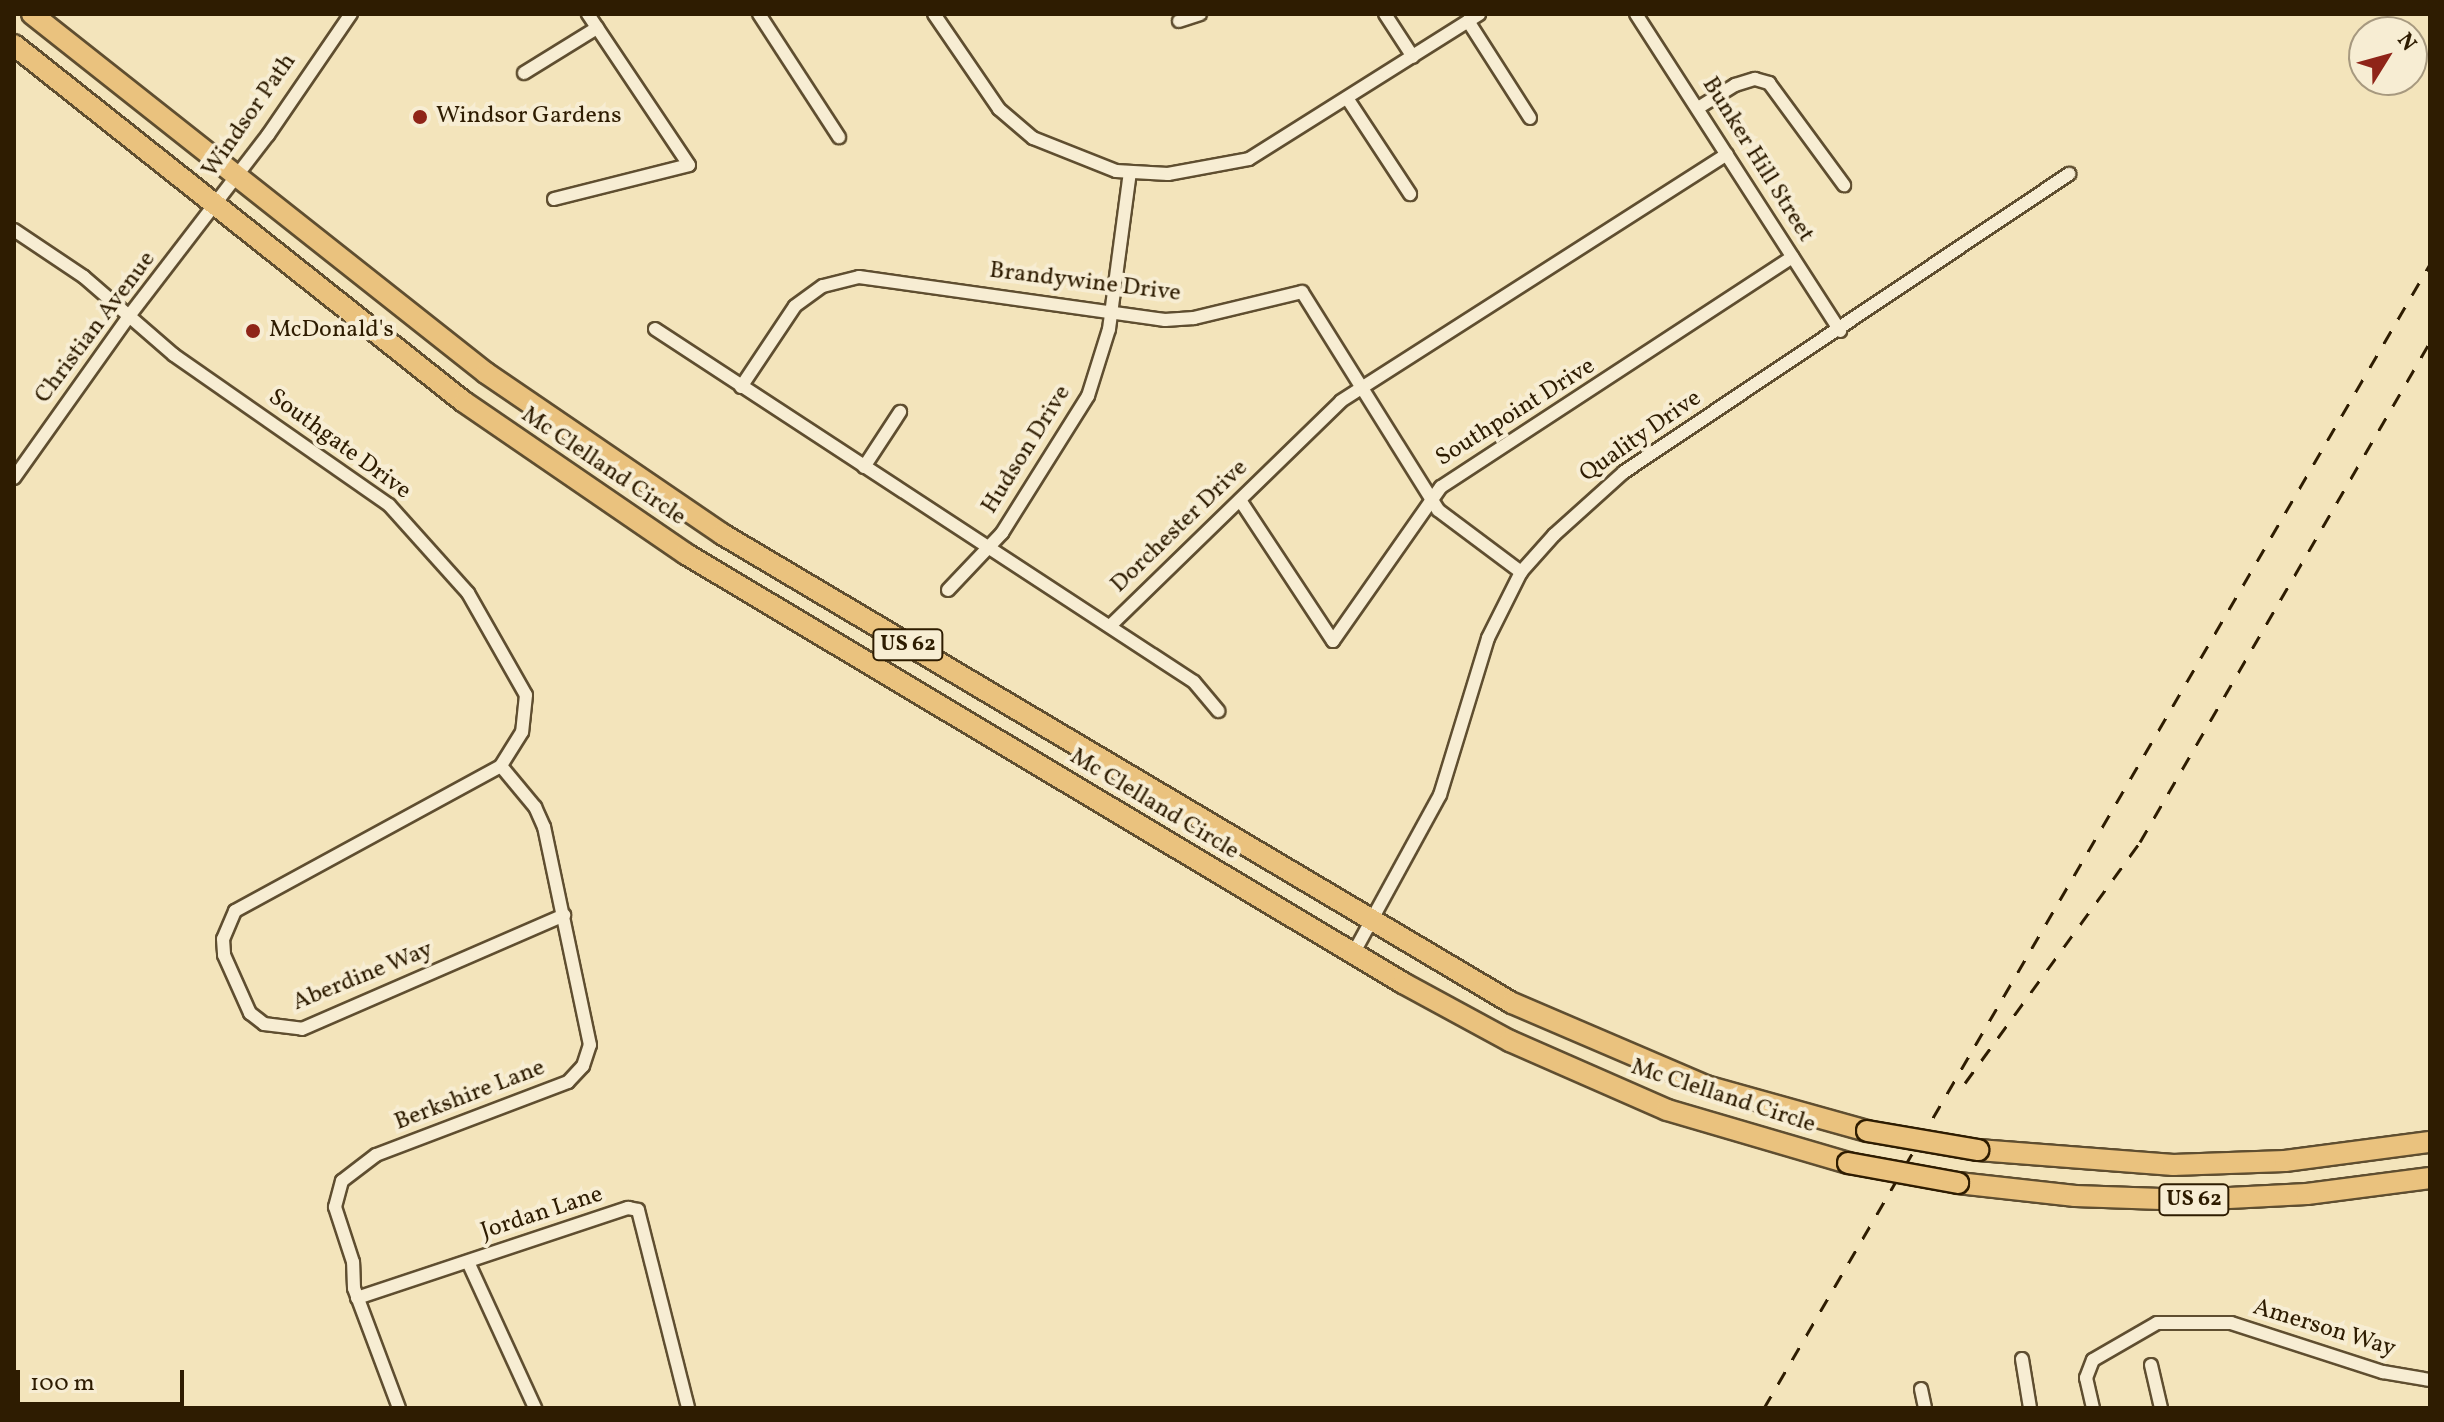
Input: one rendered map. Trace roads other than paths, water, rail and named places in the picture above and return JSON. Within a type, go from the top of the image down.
[{"type":"highway","name":"Mc Clelland Circle","points":[[32,14],[453,348],[623,471],[1372,923],[1512,1003],[1632,1058],[1722,1091],[1867,1131],[1978,1150],[2189,1165],[2285,1161],[2430,1142]]},
{"type":"highway","name":"Mc Clelland Circle","points":[[14,45],[501,430],[661,539],[1353,954],[1469,1020],[1595,1081],[1710,1124],[1848,1163],[1958,1183],[2075,1196],[2190,1200],[2307,1194],[2430,1178]]},
{"type":"street","name":"Windsor Path","points":[[215,205],[351,14]]},
{"type":"street","points":[[554,199],[689,165],[588,14]]},
{"type":"street","points":[[759,14],[839,137]]},
{"type":"street","points":[[1179,21],[1200,14]]},
{"type":"street","points":[[1385,14],[1413,57]]},
{"type":"street","name":"Bunker Hill Street","points":[[1636,14],[1840,331]]},
{"type":"street","points":[[939,16],[999,109],[1033,138],[1091,164],[1130,172],[1192,172],[1249,159],[1474,18],[1530,118]]},
{"type":"street","points":[[524,73],[597,28]]},
{"type":"street","points":[[1698,108],[1735,85],[1755,79],[1769,83],[1844,185]]},
{"type":"street","points":[[1347,98],[1410,194]]},
{"type":"street","name":"Dorchester Drive","points":[[655,329],[1110,626],[1361,388],[1727,154]]},
{"type":"street","name":"Hudson Drive","points":[[948,590],[987,548],[1088,396],[1112,312],[1130,172]]},
{"type":"street","name":"Quality Drive","points":[[1353,954],[1440,795],[1475,668],[1521,572],[1594,495],[1624,472],[1840,331],[2069,174]]},
{"type":"street","name":"Christian Avenue","points":[[14,478],[129,316],[215,205]]},
{"type":"street","name":"Southgate Drive","points":[[14,230],[84,277],[174,355],[389,505],[431,547],[468,593],[526,695],[522,732],[501,766]]},
{"type":"street","name":"Southpoint Drive","points":[[1240,500],[1333,641],[1431,498],[1793,257]]},
{"type":"street","name":"Brandywine Drive","points":[[741,387],[795,306],[823,286],[859,277],[1112,312],[1194,318],[1302,292],[1447,520],[1521,572]]},
{"type":"street","points":[[864,467],[900,412]]},
{"type":"street","points":[[1110,626],[1194,682],[1218,711]]},
{"type":"street","name":"Berkshire Lane","points":[[399,1408],[357,1298],[353,1262],[335,1207],[348,1173],[376,1155],[548,1092],[583,1066],[590,1033],[540,816],[501,766]]},
{"type":"street","name":"Aberdine Way","points":[[501,766],[235,911],[223,939],[234,984],[250,1013],[264,1024],[302,1029],[564,915]]},
{"type":"street","name":"Jordan Lane","points":[[357,1298],[628,1208],[638,1210],[646,1224],[688,1408]]},
{"type":"street","points":[[468,1262],[535,1408]]},
{"type":"street","name":"Amerson Way","points":[[2093,1408],[2086,1378],[2093,1360],[2157,1323],[2231,1323],[2383,1372],[2430,1380]]},
{"type":"street","points":[[2022,1359],[2030,1408]]},
{"type":"street","points":[[2151,1365],[2161,1408]]},
{"type":"street","points":[[1921,1389],[1925,1408]]},
{"type":"railway","points":[[1764,1408],[2430,264]]},
{"type":"railway","points":[[1965,1083],[2140,842],[2430,342]]},
{"type":"place","name":"Windsor Gardens","points":[[420,117]]},
{"type":"place","name":"McDonald's","points":[[253,331]]}]
